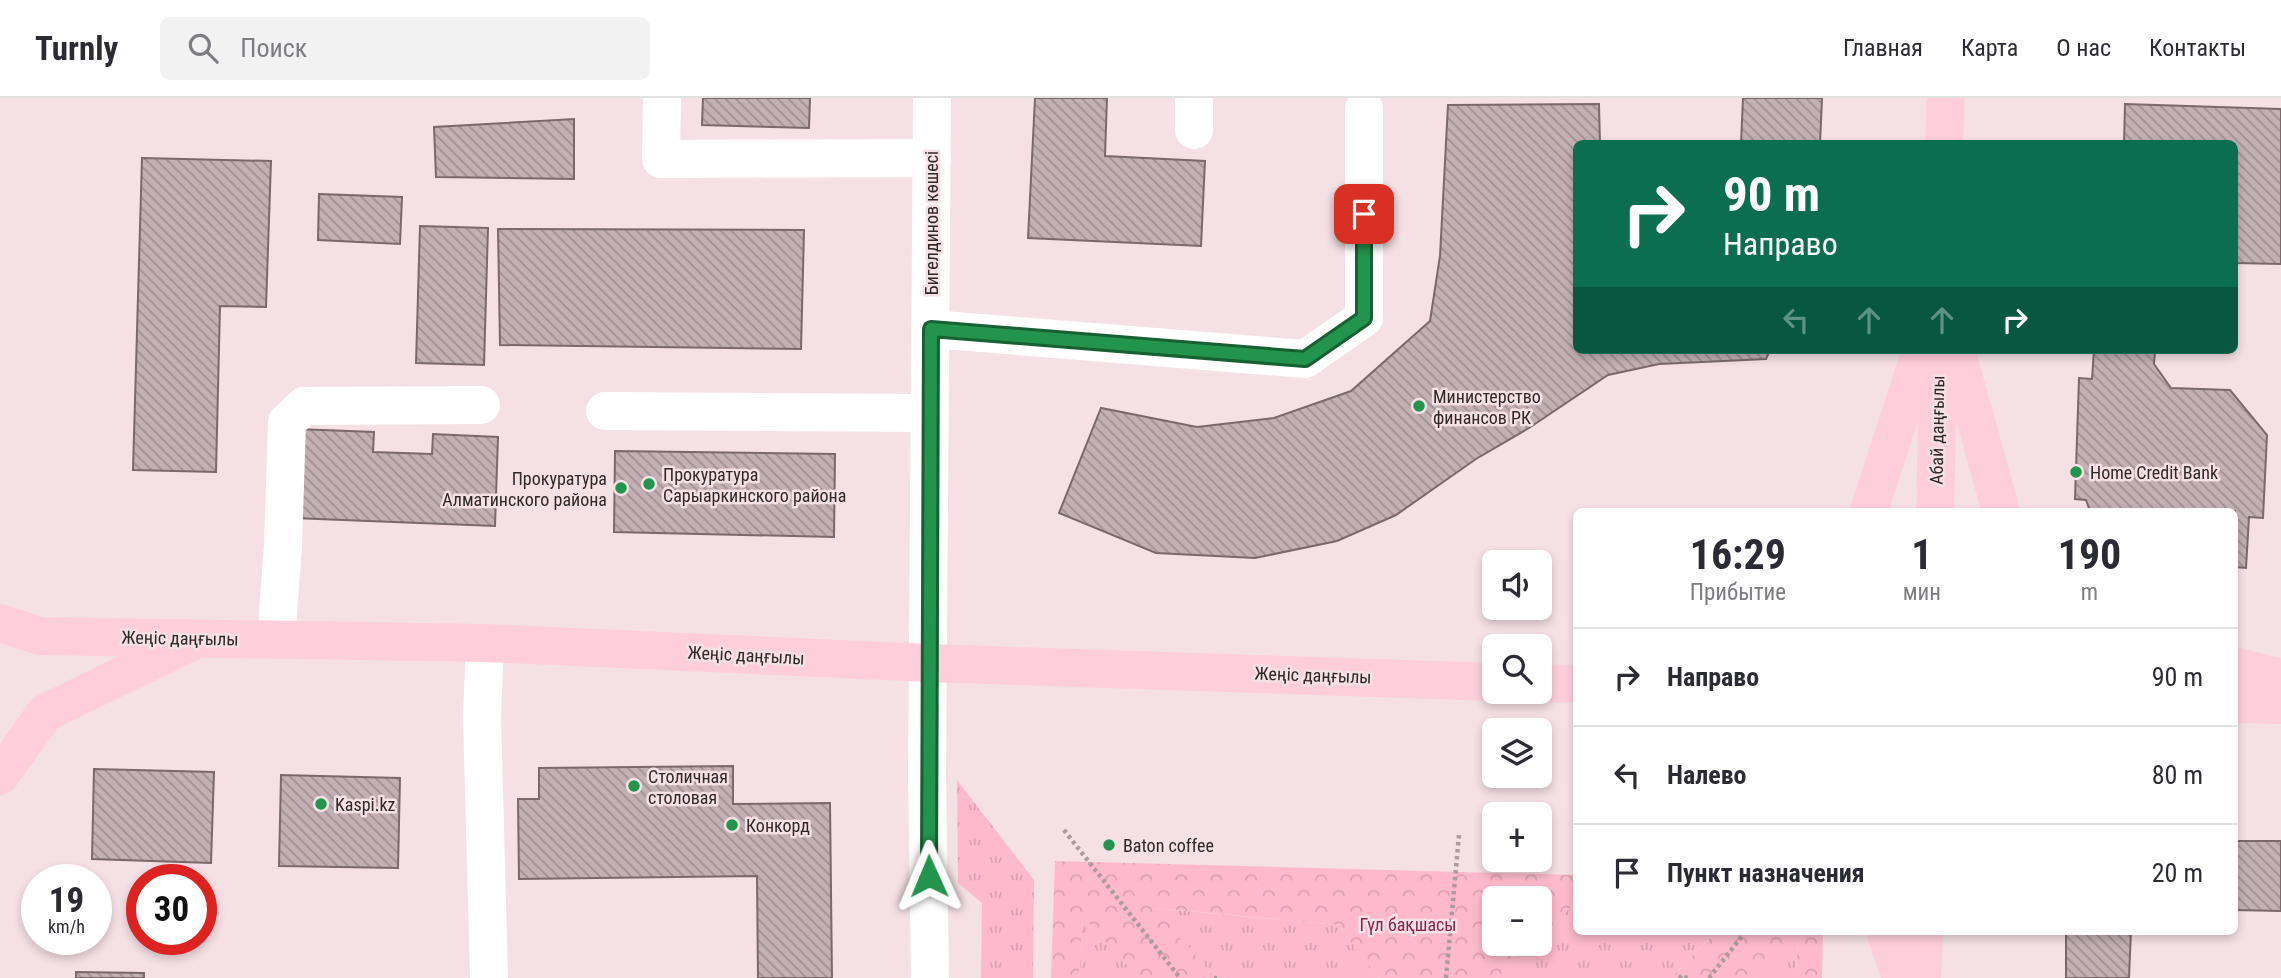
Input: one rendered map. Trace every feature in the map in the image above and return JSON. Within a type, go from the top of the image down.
[{"type":"main road","points":[[1944,140],[1946,98]]},
{"type":"main road","points":[[1870,508],[1920,354]]},
{"type":"main road","name":"Абай даңғылы","points":[[1935,508],[1939,354]]},
{"type":"main road","points":[[1957,354],[2000,508]]},
{"type":"main road","name":"Жеңіс даңғылы","points":[[0,623],[40,636],[485,643],[928,663],[1482,682]]},
{"type":"main road","points":[[0,776],[45,713],[198,638]]},
{"type":"main road","points":[[2238,667],[2281,678]]},
{"type":"main road","points":[[2238,704],[2281,705]]},
{"type":"main road","points":[[1886,935],[1901,978]]},
{"type":"main road","points":[[1922,978],[1924,935]]},
{"type":"street","points":[[662,98],[661,159],[932,158]]},
{"type":"street","name":"Бигелдинов көшесі","points":[[930,978],[928,663],[932,98]]},
{"type":"street","points":[[931,329],[1305,359],[1364,318],[1364,109]]},
{"type":"street","points":[[276,639],[283,547],[287,422],[304,406],[481,405]]},
{"type":"street","points":[[605,411],[930,414]]},
{"type":"street","points":[[485,643],[482,718],[489,978]]},
{"type":"path","points":[[1064,830],[1180,978]]},
{"type":"path","points":[[1446,978],[1459,835]]},
{"type":"path","points":[[1709,978],[1743,935]]},
{"type":"path","points":[[1679,978],[1683,975],[1687,978]]},
{"type":"green space","points":[[957,780],[1034,880],[1033,978],[981,978],[982,903],[958,883]]},
{"type":"green space","name":"Гүл бақшасы","points":[[1055,861],[1573,875],[1573,907],[1552,925],[1552,886],[1482,886],[1482,956],[1519,956],[1496,978],[1379,978],[1338,925],[1155,908],[1215,978],[1140,978],[1082,916],[1079,978],[1051,978]]},
{"type":"green space","points":[[1571,907],[1573,935],[1713,935],[1671,978],[1496,978],[1519,956],[1552,956],[1552,925]]},
{"type":"green space","points":[[1154,908],[1338,925],[1379,978],[1215,978]]},
{"type":"green space","points":[[1082,915],[1140,978],[1079,978]]},
{"type":"green space","points":[[1713,935],[1823,935],[1822,978],[1796,978],[1798,939],[1755,978],[1671,978]]},
{"type":"green space","points":[[1798,938],[1796,978],[1755,978]]},
{"type":"building","points":[[703,98],[810,98],[809,128],[702,125]]},
{"type":"building","points":[[1035,98],[1107,98],[1105,156],[1205,161],[1201,246],[1028,238]]},
{"type":"building","points":[[1743,98],[1822,98],[1820,140],[1741,140]]},
{"type":"building","points":[[1599,104],[1600,140],[1573,140],[1573,354],[1768,354],[1766,359],[1659,364],[1608,375],[1529,428],[1476,459],[1396,515],[1337,541],[1255,558],[1156,553],[1059,513],[1101,408],[1197,427],[1274,418],[1351,391],[1430,321],[1440,256],[1448,105]]},
{"type":"building","points":[[2125,104],[2281,109],[2281,264],[2238,263],[2238,140],[2124,140]]},
{"type":"building","points":[[574,119],[574,179],[436,177],[434,127]]},
{"type":"building","points":[[142,158],[271,161],[266,307],[220,306],[216,472],[133,470]]},
{"type":"building","points":[[319,194],[402,197],[400,244],[318,240]]},
{"type":"building","points":[[420,226],[488,228],[484,365],[416,363]]},
{"type":"building","points":[[498,229],[804,230],[801,349],[500,345]]},
{"type":"building","points":[[2094,354],[2155,354],[2154,364],[2171,388],[2230,390],[2267,435],[2263,518],[2249,517],[2246,568],[2238,567],[2238,508],[2089,508],[2086,500],[2075,499],[2079,378],[2092,379]]},
{"type":"building","points":[[296,429],[374,432],[373,452],[432,454],[433,434],[498,437],[495,526],[293,518]]},
{"type":"building","points":[[615,451],[835,454],[834,537],[614,532]]},
{"type":"building","points":[[733,766],[733,804],[830,803],[832,978],[758,978],[757,876],[519,879],[518,799],[539,799],[539,768]]},
{"type":"building","points":[[94,769],[214,772],[211,863],[92,859]]},
{"type":"building","points":[[281,775],[400,778],[398,868],[279,866]]},
{"type":"building","points":[[2238,841],[2281,841],[2281,911],[2238,910]]},
{"type":"building","points":[[2066,935],[2131,935],[2129,978],[2066,978]]},
{"type":"building","points":[[76,972],[144,973],[144,978],[76,978]]},
{"type":"place","name":"Министерство финансов РК","points":[[1419,406]]},
{"type":"place","name":"Home Credit Bank","points":[[2076,472]]},
{"type":"place","name":"Прокуратура Сарыаркинского района","points":[[649,484]]},
{"type":"place","name":"Прокуратура Алматинского района","points":[[621,488]]},
{"type":"place","name":"Столичная столовая","points":[[634,786]]},
{"type":"place","name":"Kaspi.kz","points":[[321,804]]},
{"type":"place","name":"Конкорд","points":[[732,825]]},
{"type":"place","name":"Baton coffee","points":[[1109,845]]},
{"type":"route","points":[[929,876],[931,329],[1305,359],[1364,318],[1364,214]]}]
